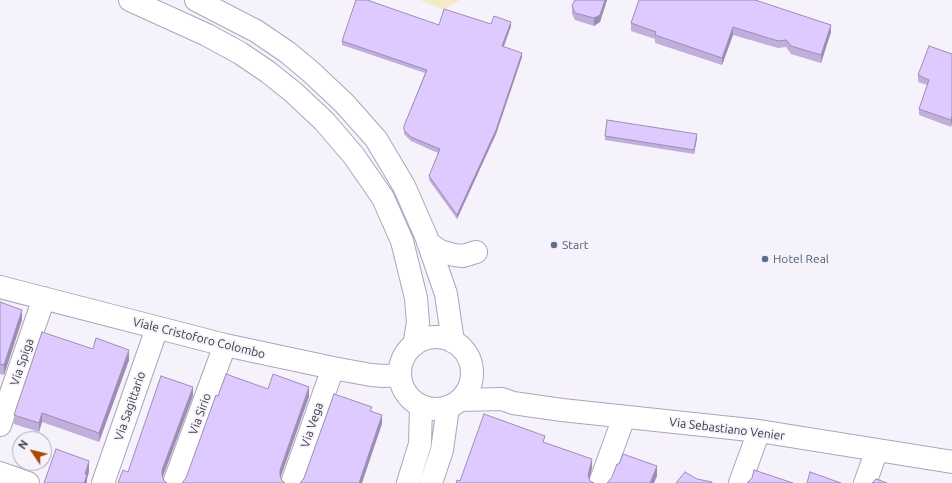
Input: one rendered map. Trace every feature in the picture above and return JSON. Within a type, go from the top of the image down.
[{"type":"street","points":[[130,0],[207,35],[240,53],[268,72],[293,92],[324,121],[354,156],[383,198],[402,241],[416,298],[418,323],[414,345]]},
{"type":"street","points":[[196,0],[256,31],[287,52],[344,103],[376,139],[404,186],[428,243],[446,294],[454,342]]},
{"type":"street","points":[[428,243],[440,251],[454,255],[463,256],[476,252]]},
{"type":"street","name":"Viale Cristoforo Colombo","points":[[0,287],[225,345],[333,368],[384,376],[400,375]]},
{"type":"street","name":"Via Spiga","points":[[0,425],[44,298]]},
{"type":"street","name":"Via Sagittario","points":[[103,483],[157,328]]},
{"type":"street","points":[[470,362],[472,372],[470,382],[466,392],[454,403],[430,409],[421,406],[406,394],[402,385],[400,375],[401,364],[406,354],[414,345],[423,340],[444,338],[454,342],[463,351],[470,362],[502,399]]},
{"type":"street","name":"Via Sirio","points":[[174,483],[225,345]]},
{"type":"street","name":"Via Vega","points":[[292,483],[333,368]]},
{"type":"street","name":"Via Sebastiano Venier","points":[[454,403],[502,399],[525,405],[759,431],[952,462]]},
{"type":"street","points":[[431,483],[442,450],[454,403]]},
{"type":"street","points":[[408,483],[420,444],[421,406]]},
{"type":"street","points":[[600,483],[624,416]]},
{"type":"street","points":[[740,483],[759,431]]},
{"type":"street","points":[[865,483],[877,450]]},
{"type":"street","points":[[0,473],[28,483]]},
{"type":"sand","points":[[420,0],[460,0],[444,10]]},
{"type":"building","points":[[356,0],[367,0],[439,25],[444,9],[491,24],[494,16],[511,22],[502,46],[522,53],[496,130],[457,215],[429,176],[440,149],[411,137],[404,130],[404,126],[427,70],[342,41]]},
{"type":"building","points":[[575,0],[605,0],[600,15],[594,18],[575,13],[572,6]]},
{"type":"building","points":[[639,0],[755,0],[831,25],[821,55],[791,46],[786,40],[778,41],[733,27],[722,58],[655,35],[656,32],[631,23]]},
{"type":"building","points":[[929,46],[952,54],[951,120],[919,109],[929,80],[918,75]]},
{"type":"building","points":[[607,120],[697,134],[694,150],[605,136]]},
{"type":"building","points":[[0,302],[22,310],[4,365],[0,364]]},
{"type":"building","points":[[42,332],[93,349],[96,338],[129,350],[99,433],[42,413],[39,423],[14,415]]},
{"type":"building","points":[[226,374],[268,389],[273,374],[309,387],[280,470],[282,481],[285,483],[182,483],[186,478],[216,395],[218,396]]},
{"type":"building","points":[[161,376],[193,387],[162,470],[164,481],[167,483],[118,483],[123,470],[128,472]]},
{"type":"building","points":[[334,394],[372,407],[370,411],[382,415],[359,483],[300,483],[304,478]]},
{"type":"building","points":[[484,414],[545,436],[543,442],[592,459],[588,475],[590,481],[594,483],[456,483],[457,480],[460,481]]},
{"type":"building","points":[[56,449],[89,461],[84,483],[44,483],[48,471],[52,471],[52,460]]},
{"type":"building","points":[[623,454],[657,466],[650,483],[607,483],[612,477]]},
{"type":"building","points":[[754,470],[793,483],[747,483],[752,478]]},
{"type":"building","points":[[685,472],[697,479],[712,483],[676,483]]},
{"type":"building","points":[[810,472],[841,483],[807,483]]},
{"type":"building","points":[[876,479],[887,483],[872,483]]},
{"type":"place","name":"Start","points":[[554,245]]},
{"type":"place","name":"Hotel Real","points":[[765,259]]}]
